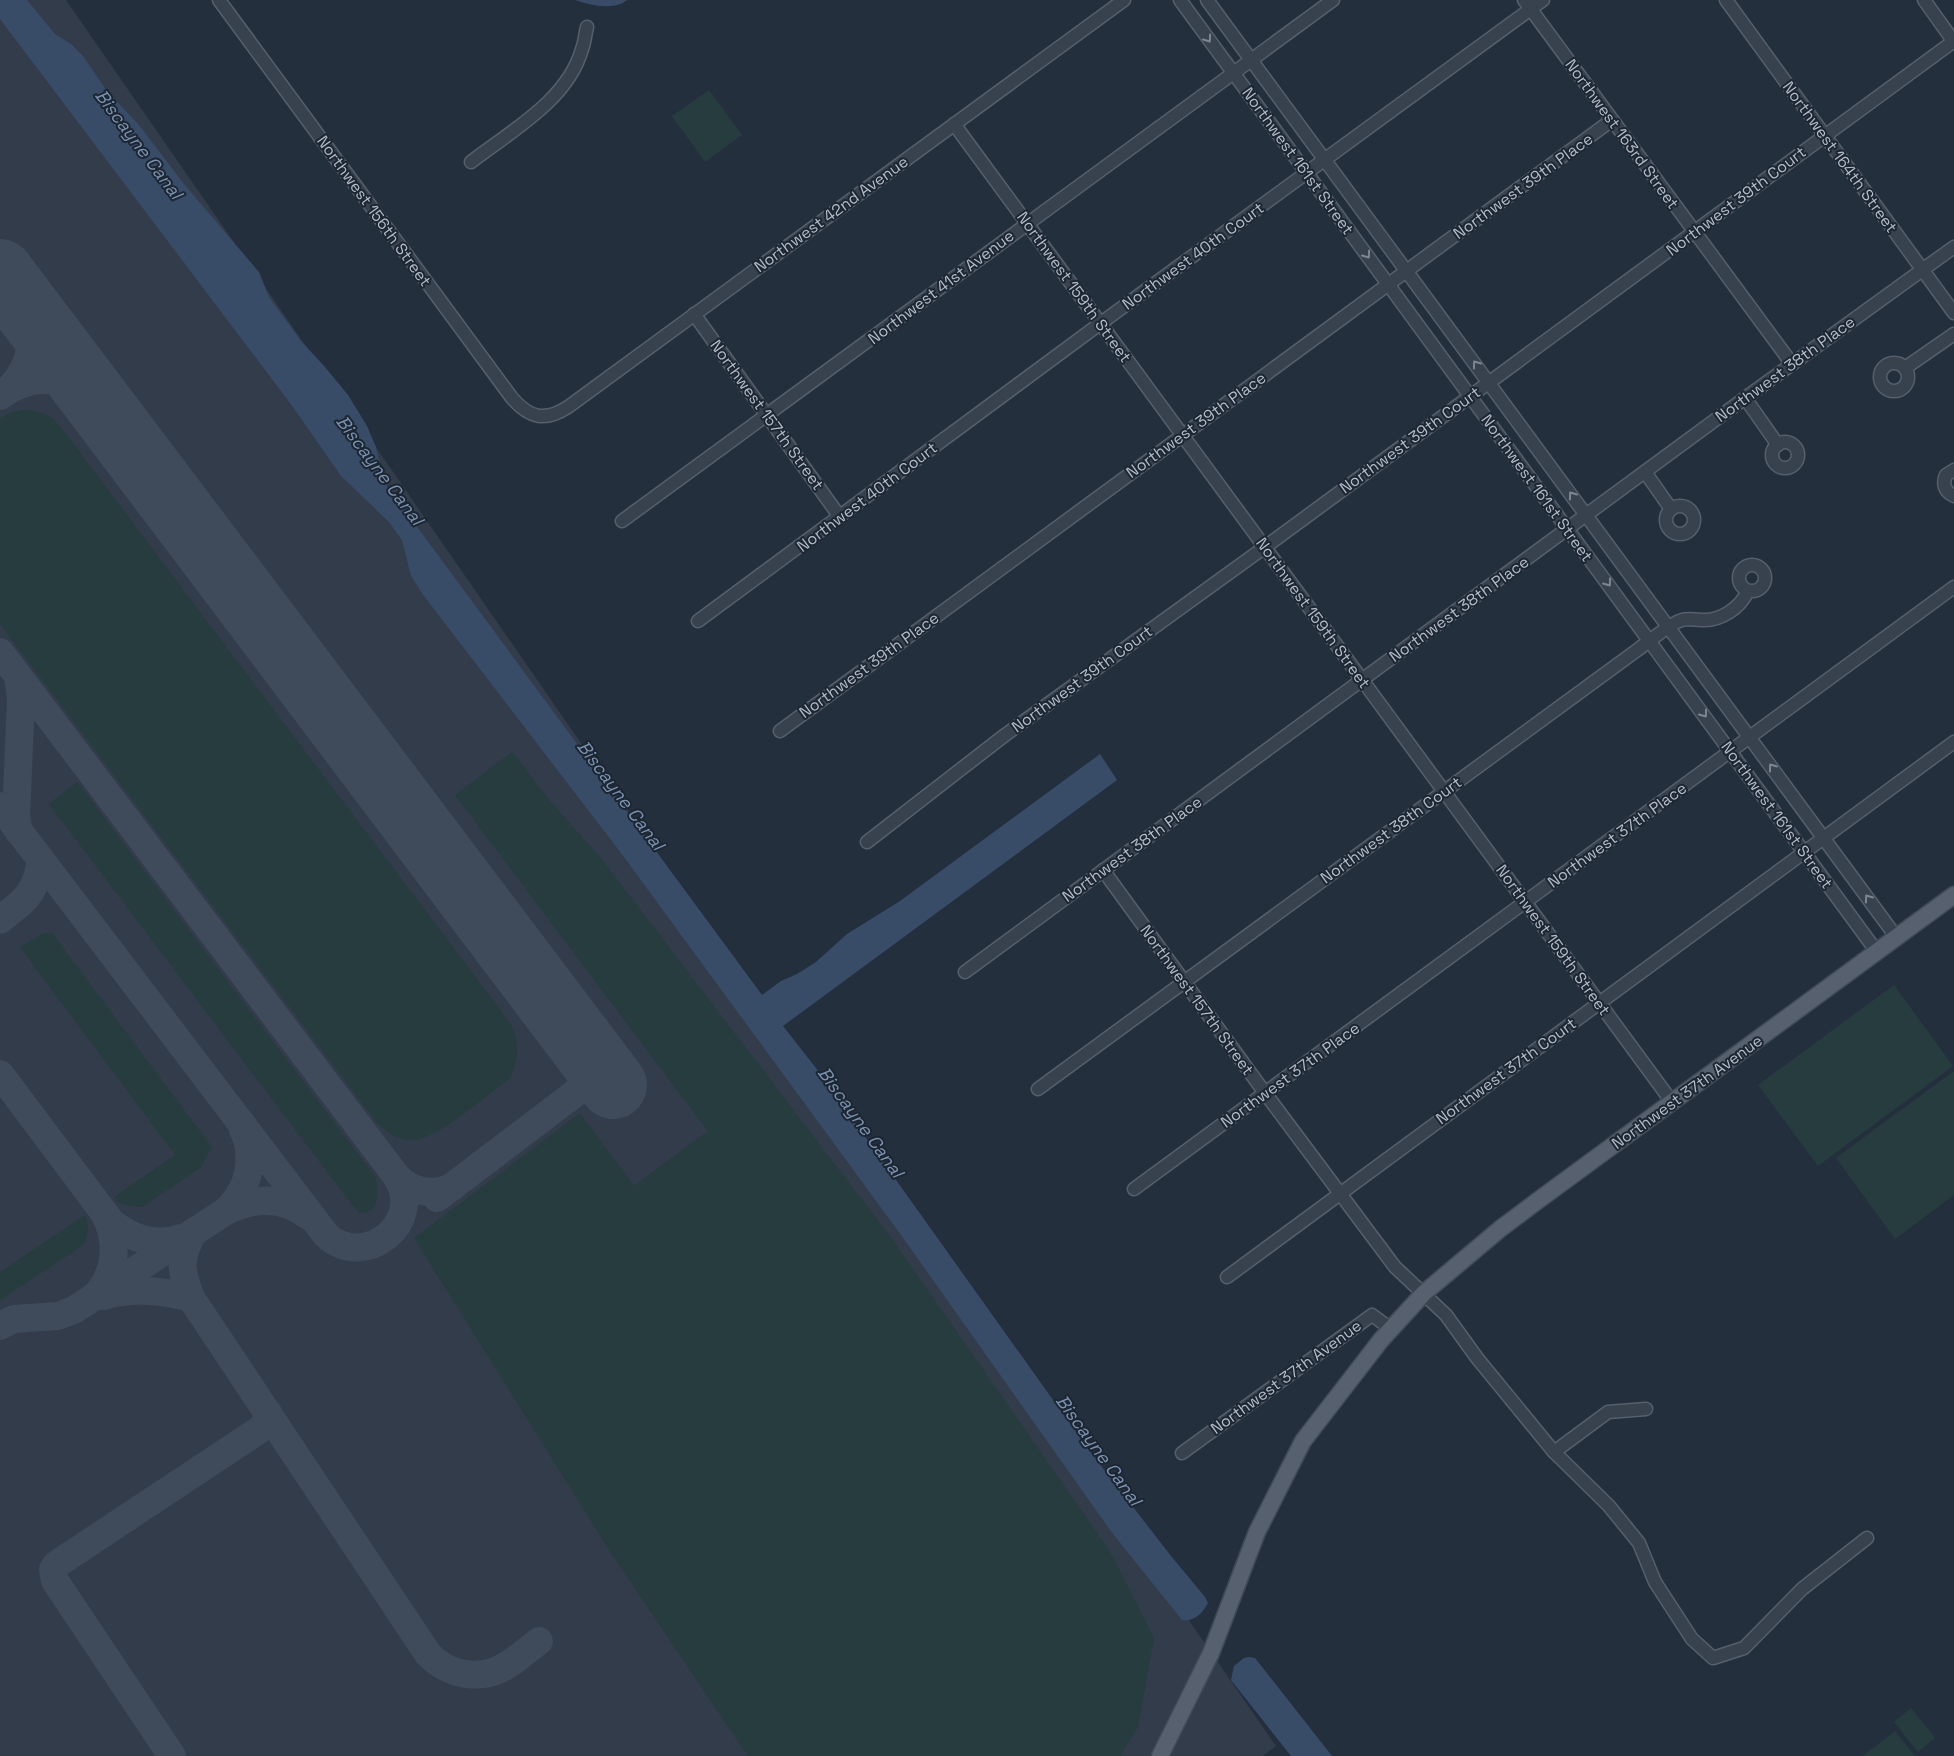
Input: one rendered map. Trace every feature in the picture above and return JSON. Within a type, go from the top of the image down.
[{"type":"main road","name":"Northwest 37th Avenue","points":[[1160,1756],[1211,1653],[1257,1532],[1303,1441],[1346,1384],[1391,1329],[1424,1293],[1508,1223],[1954,896]]},
{"type":"street","name":"Northwest 156th Street","points":[[219,0],[512,398],[520,407],[534,415]]},
{"type":"street","name":"Northwest 42nd Avenue","points":[[534,415],[549,416],[563,410],[1124,0]]},
{"type":"street","name":"Northwest 161st Street","points":[[1180,0],[1877,952]]},
{"type":"street","name":"Northwest 161st Street","points":[[1207,0],[1897,938]]},
{"type":"street","name":"Northwest 41st Avenue","points":[[622,521],[1333,0]]},
{"type":"street","name":"Northwest 40th Court","points":[[698,622],[1325,159],[1528,4],[1543,0]]},
{"type":"street","name":"Northwest 164th Street","points":[[1726,0],[1954,313]]},
{"type":"street","points":[[1924,0],[1954,41]]},
{"type":"street","name":"Northwest 163rd Street","points":[[1528,4],[1792,364]]},
{"type":"street","points":[[471,162],[550,101],[566,82],[582,50],[587,27]]},
{"type":"street","name":"Northwest 39th Court","points":[[868,842],[1005,735],[1265,547],[1954,41]]},
{"type":"street","name":"Northwest 39th Place","points":[[780,731],[1612,120]]},
{"type":"street","name":"Northwest 159th Street","points":[[954,124],[1672,1102]]},
{"type":"street","name":"Northwest 38th Place","points":[[965,972],[1745,398],[1954,247]]},
{"type":"street","name":"Northwest 157th Street","points":[[694,314],[840,517]]},
{"type":"street","points":[[1905,368],[1954,334]]},
{"type":"street","points":[[1745,398],[1778,445]]},
{"type":"street","points":[[1954,470],[1946,475],[1944,480],[1946,490],[1954,496]]},
{"type":"street","points":[[1645,472],[1671,509]]},
{"type":"street","name":"Northwest 37th Place","points":[[1134,1189],[1954,587]]},
{"type":"street","name":"Northwest 38th Court","points":[[1038,1089],[1650,641],[1681,620],[1708,620],[1721,617],[1739,605],[1748,591]]},
{"type":"street","name":"Northwest 37th Court","points":[[1227,1277],[1954,742]]},
{"type":"street","name":"Northwest 157th Street","points":[[1103,870],[1265,1094],[1395,1267],[1446,1315],[1477,1358],[1554,1452],[1609,1506],[1639,1543],[1655,1582],[1692,1639],[1713,1658],[1744,1648],[1802,1589],[1867,1538]]},
{"type":"street","name":"Northwest 37th Avenue","points":[[1182,1453],[1372,1315],[1391,1329]]},
{"type":"street","points":[[1554,1452],[1608,1412],[1646,1409]]},
{"type":"shaded area","points":[[0,0],[66,0],[1276,1746],[1263,1756],[0,1756]]},
{"type":"green space","points":[[709,90],[742,135],[705,162],[672,116]]},
{"type":"green space","points":[[24,410],[43,414],[52,418],[59,425],[510,1023],[517,1044],[517,1057],[510,1078],[463,1115],[436,1132],[423,1138],[408,1140],[394,1135],[378,1124],[0,624],[0,418],[13,412]]},
{"type":"green space","points":[[512,752],[550,801],[600,857],[892,1239],[1109,1550],[1154,1638],[1138,1727],[1120,1756],[748,1756],[611,1553],[414,1238],[580,1113],[634,1186],[708,1131],[455,795]]},
{"type":"green space","points":[[77,782],[376,1178],[377,1195],[371,1210],[360,1213],[353,1206],[49,804]]},
{"type":"green space","points":[[44,933],[52,933],[212,1147],[200,1168],[142,1207],[121,1204],[114,1197],[175,1155],[20,947]]},
{"type":"green space","points":[[1894,985],[1953,1066],[1818,1166],[1758,1085]]},
{"type":"green space","points":[[1954,1071],[1954,1195],[1895,1239],[1836,1158]]},
{"type":"green space","points":[[85,1215],[88,1230],[83,1245],[0,1300],[0,1272]]},
{"type":"green space","points":[[1911,1708],[1935,1738],[1918,1752],[1894,1722]]},
{"type":"green space","points":[[1895,1731],[1915,1756],[1863,1756]]},
{"type":"water","name":"Biscayne Canal","points":[[0,0],[27,0],[55,34],[71,44],[83,56],[107,91],[139,125],[184,184],[259,272],[269,297],[301,341],[348,395],[367,426],[376,447],[379,475],[762,995],[781,981],[816,962],[847,934],[900,901],[1100,754],[1117,780],[783,1026],[819,1072],[1088,1449],[1205,1597],[1208,1603],[1198,1616],[1190,1620],[1182,1620],[1113,1534],[901,1235],[621,853],[424,596],[411,576],[402,540],[389,522],[341,476],[293,407],[0,19]]},
{"type":"water","points":[[575,0],[627,0],[609,6]]},
{"type":"water","points":[[1244,1658],[1255,1658],[1332,1756],[1291,1756],[1231,1680],[1234,1666]]},
{"type":"taxiway","points":[[10,388],[23,370],[30,352],[31,332],[28,310]]},
{"type":"taxiway","points":[[0,396],[24,383],[48,380],[72,386],[96,399]]},
{"type":"taxiway","points":[[0,652],[397,1177],[409,1186],[423,1191],[430,1192],[452,1187]]},
{"type":"taxiway","points":[[18,676],[21,699],[16,817],[19,832]]},
{"type":"taxiway","points":[[0,806],[326,1235],[341,1245],[357,1247],[373,1244],[387,1236],[397,1225],[403,1210],[404,1194],[397,1177]]},
{"type":"taxiway","points":[[0,920],[17,907],[28,895],[36,881],[41,860]]},
{"type":"taxiway","points":[[437,1198],[603,1072]]},
{"type":"taxiway","points":[[0,1074],[111,1222],[127,1233],[144,1240],[162,1242],[181,1238]]},
{"type":"taxiway","points":[[226,1211],[238,1197],[248,1172],[249,1154],[243,1130]]},
{"type":"taxiway","points":[[0,1326],[14,1319],[58,1316],[74,1310],[226,1211],[237,1206],[258,1201],[280,1202],[290,1205],[310,1217]]},
{"type":"taxiway","points":[[95,1296],[108,1277],[113,1256],[112,1235],[104,1213]]},
{"type":"taxiway","points":[[193,1232],[183,1258],[183,1272],[191,1298],[428,1654],[442,1665],[458,1672],[475,1675],[484,1674],[505,1666],[539,1641]]},
{"type":"taxiway","points":[[104,1296],[115,1293],[148,1291],[191,1298]]},
{"type":"taxiway","points":[[172,1756],[55,1581],[53,1569],[57,1564],[265,1426],[268,1413]]},
{"type":"runway","points":[[0,273],[613,1085]]}]
